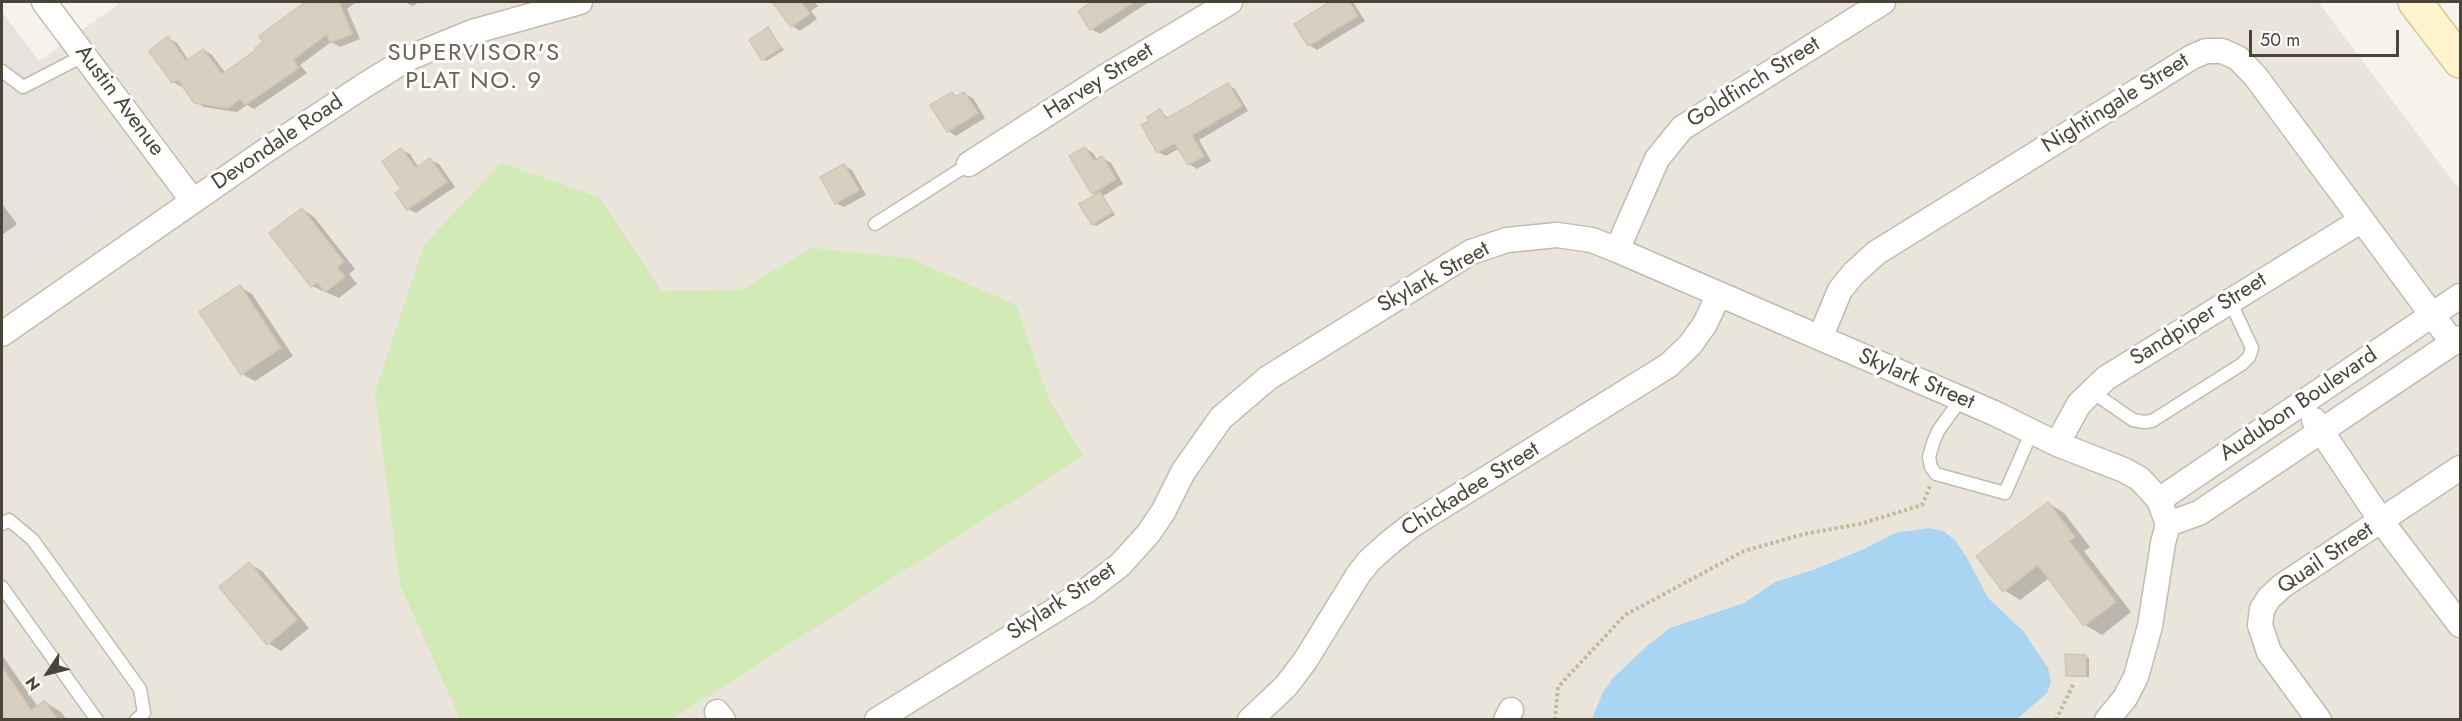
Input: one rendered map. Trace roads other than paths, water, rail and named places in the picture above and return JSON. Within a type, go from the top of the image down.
[{"type":"main road","points":[[2415,2],[2460,61]]},
{"type":"street","name":"Austin Avenue","points":[[44,2],[193,201]]},
{"type":"street","name":"Devondale Road","points":[[2,334],[321,114],[409,58],[472,32],[580,2]]},
{"type":"street","name":"Harvey Street","points":[[969,164],[1103,78],[1230,2]]},
{"type":"street","name":"Goldfinch Street","points":[[1617,250],[1657,159],[1682,129],[1883,2]]},
{"type":"street","name":"Nightingale Street","points":[[1820,338],[1840,290],[1854,273],[1876,253],[2192,57],[2206,51],[2222,51],[2238,58],[2256,77],[2432,315],[2457,340]]},
{"type":"street","name":"Sandpiper Street","points":[[2057,444],[2079,404],[2091,391],[2137,357],[2362,220]]},
{"type":"street","name":"Skylark Street","points":[[877,720],[1086,591],[1120,565],[1148,534],[1163,512],[1183,472],[1221,418],[1249,392],[1286,365],[1471,252],[1488,244],[1534,236],[1557,235],[1592,240],[1617,250],[1961,399],[2057,444],[2124,470],[2140,479],[2159,500]]},
{"type":"street","name":"Chickadee Street","points":[[1251,720],[1286,686],[1305,661],[1358,574],[1382,549],[1413,525],[1669,365],[1690,345],[1705,324],[1719,294]]},
{"type":"street","name":"Audubon Boulevard","points":[[2159,500],[2460,296]]},
{"type":"street","name":"Audubon Boulevard","points":[[2168,524],[2199,513],[2457,340]]},
{"type":"street","name":"Quail Street","points":[[2303,403],[2382,522],[2460,625]]},
{"type":"street","name":"Quail Street","points":[[2319,720],[2269,652],[2259,625],[2262,609],[2269,598],[2283,586],[2460,468]]},
{"type":"street","points":[[2107,720],[2125,698],[2136,677],[2150,626],[2168,524],[2159,500]]},
{"type":"lane","points":[[2,70],[24,87],[85,55]]},
{"type":"lane","points":[[875,224],[969,164]]},
{"type":"lane","points":[[2091,391],[2133,420],[2152,421],[2242,364],[2249,357],[2252,348],[2230,301]]},
{"type":"lane","points":[[1961,399],[1938,431],[1933,443],[1929,457],[1931,467],[1936,474],[2005,492],[2032,431]]},
{"type":"lane","points":[[2,524],[9,520],[33,540],[140,689],[144,713],[136,720]]},
{"type":"lane","points":[[2,586],[97,720]]},
{"type":"water","points":[[1929,528],[1943,531],[1955,540],[1988,598],[2023,631],[2048,668],[2051,682],[2047,693],[2017,719],[1592,719],[1602,694],[1612,679],[1670,628],[1744,603],[1775,582],[1813,570],[1864,549],[1895,533]]},
{"type":"district","name":"SUPERVISOR'S PLAT NO. 9","points":[[474,68]]}]
